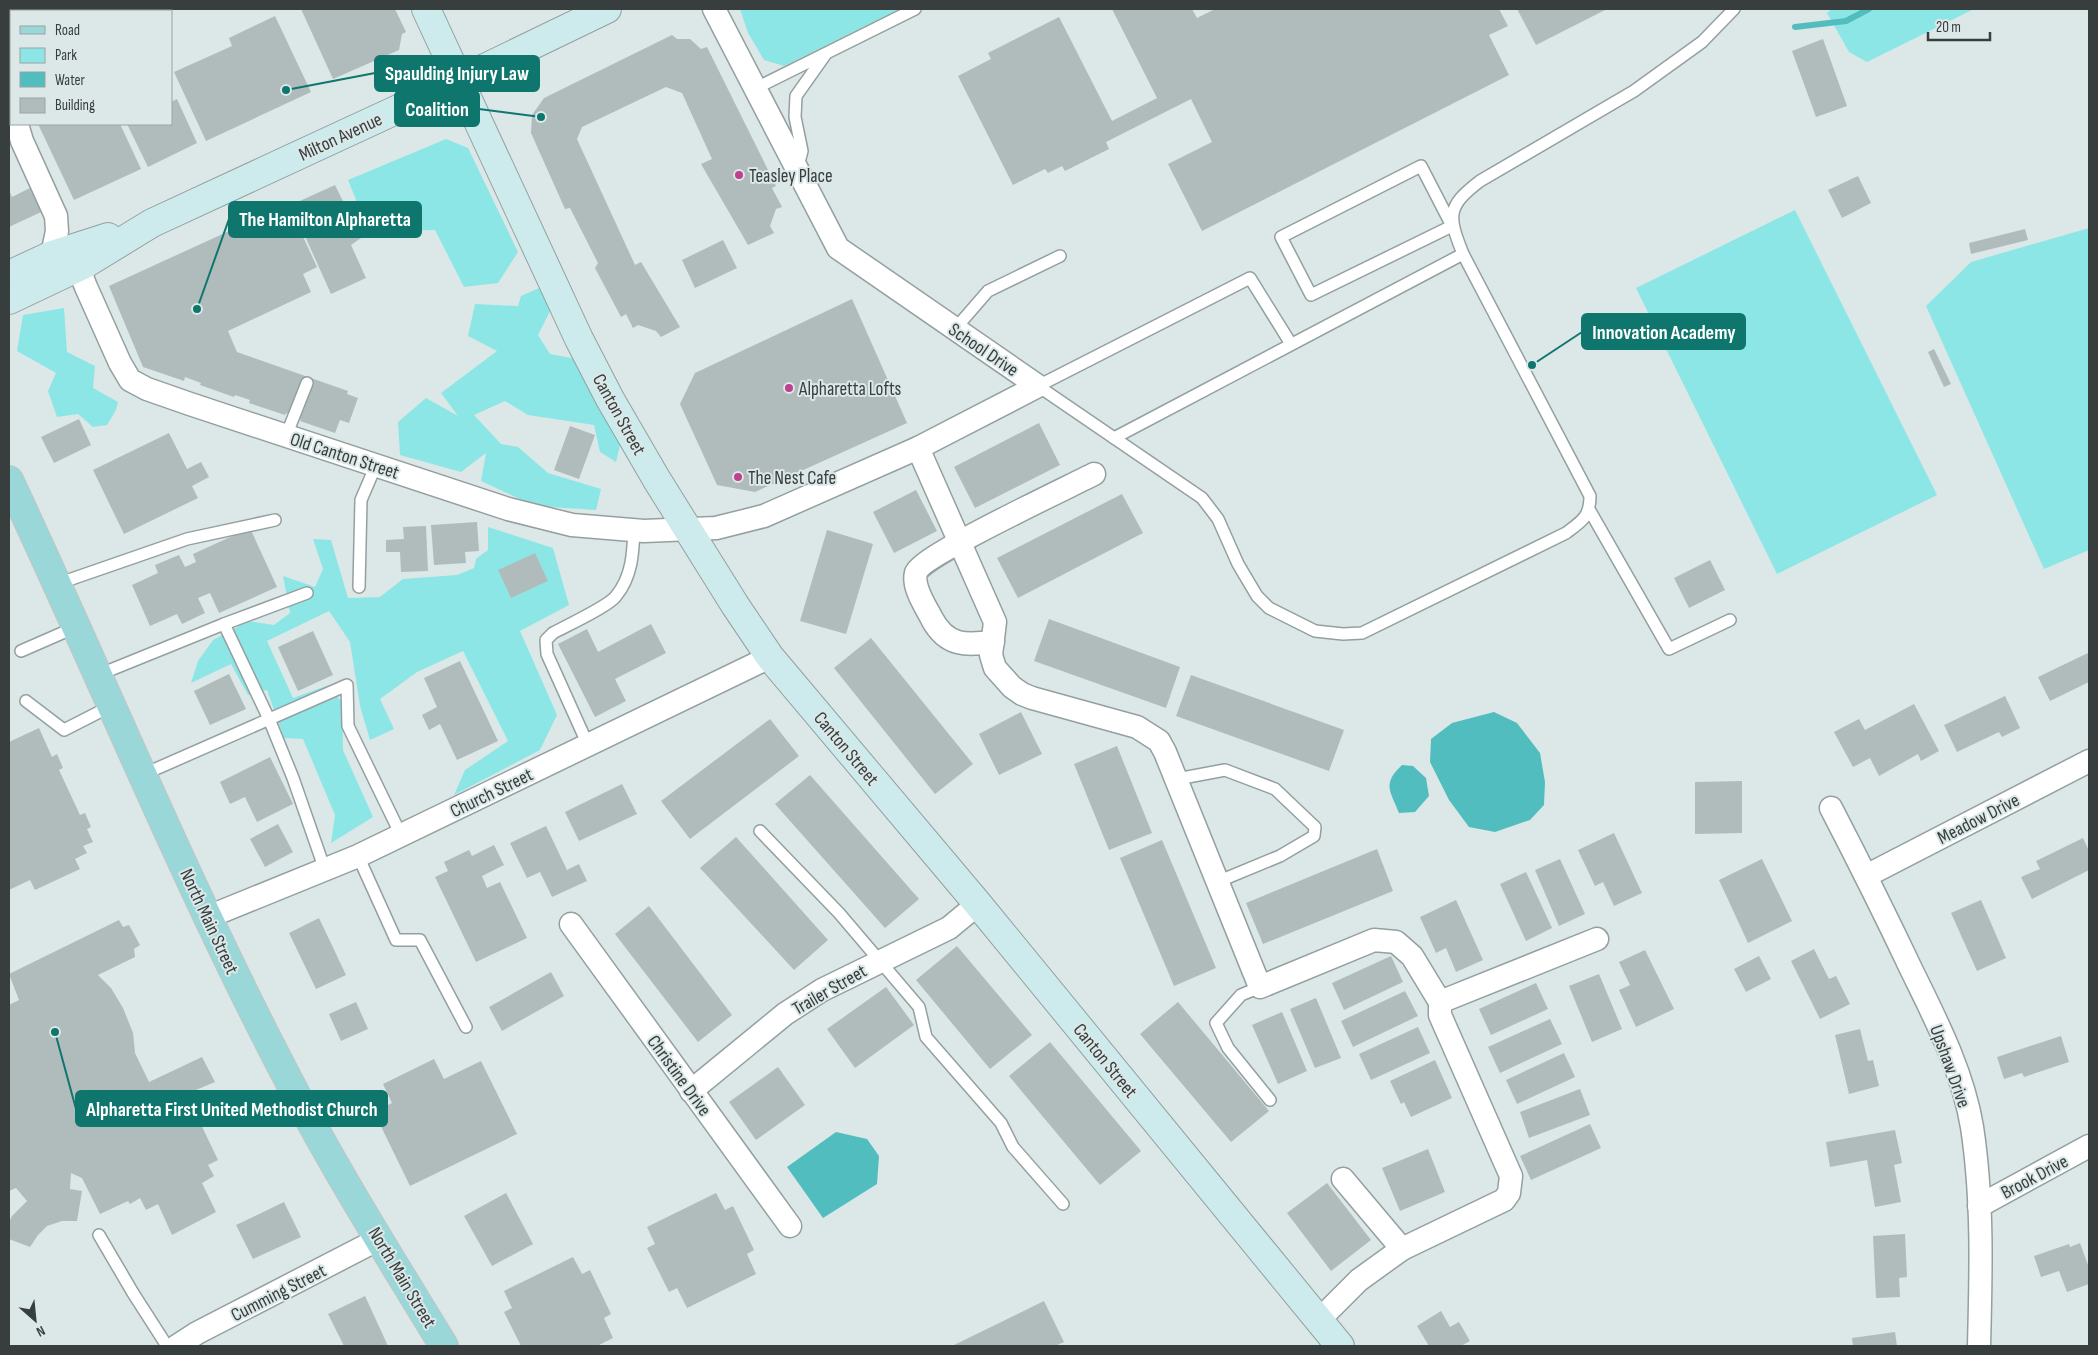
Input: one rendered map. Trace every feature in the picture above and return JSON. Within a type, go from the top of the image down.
[{"type":"main road","name":"North Main Street","points":[[9,480],[14,507],[57,584],[208,917],[289,1082],[379,1239],[444,1346]]},
{"type":"street","name":"Canton Street","points":[[426,9],[579,339],[610,398],[657,480],[735,605],[770,657],[978,904],[1340,1346]]},
{"type":"street","name":"Milton Avenue","points":[[9,300],[85,264],[152,223],[608,9]]},
{"type":"street","name":"School Drive","points":[[688,529],[716,528],[764,516],[918,448],[1038,386],[838,248],[714,9]]},
{"type":"street","points":[[17,125],[22,141],[56,216],[57,231],[52,254]]},
{"type":"street","name":"Milton Avenue","points":[[9,275],[52,254],[152,223]]},
{"type":"street","name":"Old Canton Street","points":[[85,264],[82,277],[120,363],[130,380],[147,388],[190,404],[508,509],[572,525],[634,530],[688,529]]},
{"type":"street","points":[[918,448],[995,622],[991,655],[995,668],[1012,687],[1032,698],[1137,727],[1152,734],[1159,740],[1177,779],[1260,988],[1374,940],[1396,942],[1412,956],[1440,1002],[1440,1015],[1511,1176],[1509,1193],[1504,1200],[1402,1249],[1359,1280],[1319,1320]]},
{"type":"street","points":[[993,642],[966,645],[955,642],[940,632],[915,583],[916,572],[922,565],[960,542],[1094,474]]},
{"type":"street","name":"Church Street","points":[[208,917],[358,856],[770,657]]},
{"type":"street","name":"Meadow Drive","points":[[1866,876],[2089,761]]},
{"type":"street","name":"Upshaw Drive","points":[[1831,808],[1928,1003],[1959,1075],[1972,1126],[1979,1206],[1981,1261],[1979,1346]]},
{"type":"street","name":"Trailer Street","points":[[691,1091],[786,1014],[822,990],[949,928],[978,904]]},
{"type":"street","name":"Christine Drive","points":[[571,924],[790,1226]]},
{"type":"street","points":[[1440,1002],[1597,939]]},
{"type":"street","name":"Brook Drive","points":[[1979,1206],[2089,1146]]},
{"type":"street","points":[[1343,1179],[1402,1249]]},
{"type":"street","name":"Cumming Street","points":[[177,1346],[200,1340],[379,1239]]},
{"type":"lane","points":[[756,88],[915,9]]},
{"type":"lane","points":[[1452,226],[1454,209],[1463,195],[1480,181],[1634,90],[1702,42],[1734,9]]},
{"type":"lane","points":[[797,168],[802,151],[794,117],[796,96],[825,54]]},
{"type":"lane","points":[[1452,226],[1311,295],[1281,238],[1422,166],[1452,226],[1463,254],[1590,496],[1590,510],[1669,649],[1730,620]]},
{"type":"lane","points":[[1114,438],[1463,254]]},
{"type":"lane","points":[[955,329],[988,291],[1060,256]]},
{"type":"lane","points":[[1291,344],[1250,278],[1038,386],[1202,498],[1218,519],[1238,564],[1257,596],[1270,608],[1315,631],[1362,633],[1566,533],[1582,521],[1590,510]]},
{"type":"lane","points":[[286,436],[307,383]]},
{"type":"lane","points":[[359,586],[361,500],[376,465]]},
{"type":"lane","points":[[57,584],[187,539],[274,520]]},
{"type":"lane","points":[[588,745],[547,654],[546,640],[553,633],[616,598],[628,577],[632,558],[634,530]]},
{"type":"lane","points":[[98,675],[307,593]]},
{"type":"lane","points":[[224,624],[297,788],[325,870]]},
{"type":"lane","points":[[21,650],[76,627]]},
{"type":"lane","points":[[142,774],[347,685],[348,726],[401,835]]},
{"type":"lane","points":[[26,701],[64,730],[111,706]]},
{"type":"lane","points":[[1177,779],[1225,770],[1275,789],[1315,827],[1314,836],[1280,856],[1218,882]]},
{"type":"lane","points":[[760,831],[839,913],[919,1007],[926,1037],[1001,1124],[1013,1147],[1063,1204]]},
{"type":"lane","points":[[358,856],[396,940],[420,940],[466,1027]]},
{"type":"lane","points":[[1260,988],[1241,995],[1216,1023],[1228,1048],[1270,1100]]},
{"type":"lane","points":[[99,1235],[167,1346]]},
{"type":"green space","points":[[740,9],[900,9],[784,66],[764,60],[748,33]]},
{"type":"green space","points":[[1832,9],[1974,9],[1867,62],[1849,52],[1827,13]]},
{"type":"green space","points":[[446,139],[468,148],[518,252],[498,283],[464,287],[435,230],[369,232],[348,180]]},
{"type":"green space","points":[[1795,210],[1937,495],[1777,574],[1636,288]]},
{"type":"green space","points":[[2089,228],[2089,550],[2044,569],[1926,306],[1971,262]]},
{"type":"green space","points":[[539,288],[551,309],[538,335],[550,354],[582,360],[601,397],[598,408],[621,441],[616,462],[600,452],[594,425],[528,415],[505,401],[474,415],[501,444],[518,447],[548,473],[601,489],[596,510],[535,506],[481,481],[486,453],[461,472],[400,455],[398,422],[426,398],[458,416],[441,393],[497,351],[468,336],[475,304],[518,306],[521,296]]},
{"type":"green space","points":[[64,308],[67,352],[95,366],[93,388],[118,402],[116,410],[107,425],[93,427],[78,414],[57,417],[48,391],[56,373],[17,351],[23,315]]},
{"type":"green space","points":[[488,527],[553,548],[569,605],[520,631],[557,715],[540,750],[454,795],[465,770],[508,741],[463,651],[417,672],[380,699],[394,729],[370,740],[360,706],[350,642],[329,611],[267,641],[293,698],[329,685],[342,703],[343,750],[373,817],[331,843],[335,815],[303,739],[284,738],[267,690],[248,695],[231,664],[191,683],[198,661],[213,640],[248,621],[274,625],[290,613],[283,576],[315,587],[323,569],[313,539],[331,540],[348,598],[380,597],[403,579],[457,575],[474,568],[476,559],[488,550]]},
{"type":"water","points":[[1494,712],[1517,723],[1540,753],[1545,782],[1544,805],[1530,820],[1495,832],[1469,827],[1449,800],[1430,762],[1431,739],[1452,723]]},
{"type":"water","points":[[1402,765],[1413,766],[1426,778],[1429,796],[1415,812],[1399,813],[1391,793],[1390,782]]},
{"type":"water","points":[[836,1132],[867,1139],[879,1156],[877,1184],[823,1218],[787,1167]]},
{"type":"building","points":[[301,9],[395,9],[406,32],[402,34],[399,50],[333,79]]},
{"type":"building","points":[[1112,9],[1192,9],[1197,18],[1215,9],[1499,9],[1508,26],[1489,35],[1509,75],[1202,231],[1168,164],[1212,142],[1191,99],[1106,142],[1109,149],[1065,171],[1062,166],[1048,173],[1045,169],[1013,185],[958,76],[991,59],[988,53],[1059,17],[1112,121],[1157,98]]},
{"type":"building","points":[[1517,9],[1607,9],[1536,45]]},
{"type":"building","points":[[275,16],[311,92],[206,141],[174,72],[232,46],[229,38]]},
{"type":"building","name":"Teasley Place","points":[[672,35],[677,39],[690,39],[701,49],[707,47],[776,186],[772,188],[782,207],[776,209],[770,226],[774,233],[748,245],[701,164],[712,159],[682,93],[666,87],[582,127],[577,139],[635,265],[641,262],[680,327],[661,337],[656,331],[638,325],[633,328],[626,314],[621,317],[595,268],[598,263],[570,208],[565,209],[531,133],[532,115],[544,98]]},
{"type":"building","points":[[1823,39],[1847,106],[1816,117],[1792,51]]},
{"type":"building","points":[[177,99],[197,143],[148,167],[127,125],[172,125],[172,102]]},
{"type":"building","points":[[38,125],[120,125],[141,169],[74,200]]},
{"type":"building","points":[[1858,176],[1871,203],[1842,218],[1828,190]]},
{"type":"building","points":[[335,185],[361,238],[351,245],[366,278],[331,294],[291,205]]},
{"type":"building","points":[[30,188],[41,212],[9,227],[9,190],[12,197]]},
{"type":"building","points":[[288,204],[317,267],[303,274],[311,292],[228,331],[237,352],[348,391],[347,394],[358,398],[349,423],[340,420],[335,433],[300,421],[301,419],[286,413],[285,415],[249,403],[250,400],[235,395],[234,397],[200,385],[201,383],[185,377],[184,381],[143,367],[109,286]]},
{"type":"building","points":[[2025,229],[2028,240],[1971,254],[1969,243]]},
{"type":"building","points":[[723,240],[737,268],[695,288],[682,260]]},
{"type":"building","name":"Alpharetta Lofts","points":[[852,299],[907,423],[755,492],[717,485],[680,404],[695,373]]},
{"type":"building","points":[[1934,349],[1951,384],[1944,387],[1928,352]]},
{"type":"building","points":[[79,419],[91,445],[54,463],[41,437]]},
{"type":"building","points":[[1039,423],[1060,465],[975,508],[954,467]]},
{"type":"building","points":[[570,426],[595,435],[579,479],[554,470]]},
{"type":"building","points":[[169,433],[187,469],[201,462],[209,477],[192,486],[198,498],[124,534],[93,470]]},
{"type":"building","points":[[916,490],[937,531],[894,553],[873,512]]},
{"type":"building","points":[[1122,494],[1143,533],[1018,598],[997,558]]},
{"type":"building","points":[[477,522],[479,551],[465,552],[466,563],[434,565],[431,525]]},
{"type":"building","points":[[426,526],[428,571],[401,572],[400,552],[386,552],[386,540],[404,539],[403,527]]},
{"type":"building","points":[[250,528],[277,587],[219,613],[210,593],[198,598],[205,613],[182,624],[177,614],[150,626],[132,585],[158,573],[155,565],[179,555],[185,567],[196,562],[193,554]]},
{"type":"building","points":[[827,530],[873,544],[846,634],[800,621]]},
{"type":"building","points":[[535,553],[548,581],[511,598],[498,570]]},
{"type":"building","points":[[1710,560],[1725,590],[1689,608],[1674,578]]},
{"type":"building","points":[[1049,619],[1180,667],[1166,708],[1034,661]]},
{"type":"building","points":[[651,624],[666,653],[615,679],[626,701],[595,717],[558,644],[587,629],[598,652]]},
{"type":"building","points":[[313,631],[333,675],[298,691],[278,647]]},
{"type":"building","points":[[871,638],[973,764],[935,794],[834,668]]},
{"type":"building","points":[[2088,653],[2089,682],[2050,701],[2038,677]]},
{"type":"building","points":[[460,661],[498,741],[457,760],[440,724],[429,730],[422,715],[437,707],[424,678]]},
{"type":"building","points":[[229,674],[246,709],[210,725],[194,691]]},
{"type":"building","points":[[1191,675],[1344,730],[1329,771],[1176,716]]},
{"type":"building","points":[[2005,696],[2020,728],[2002,737],[1999,732],[1957,752],[1944,725]]},
{"type":"building","points":[[1914,704],[1939,751],[1921,761],[1918,754],[1879,776],[1870,758],[1853,767],[1834,732],[1859,719],[1865,730]]},
{"type":"building","points":[[1021,712],[1042,754],[999,775],[979,734]]},
{"type":"building","points":[[770,719],[799,756],[690,839],[661,801]]},
{"type":"building","points":[[39,728],[52,757],[57,754],[63,768],[59,770],[80,815],[85,813],[91,827],[87,829],[93,842],[83,846],[87,853],[75,859],[80,869],[35,890],[30,880],[9,890],[9,742]]},
{"type":"building","points":[[1117,746],[1152,833],[1109,850],[1074,764]]},
{"type":"building","points":[[270,757],[293,804],[257,822],[245,797],[230,804],[220,782]]},
{"type":"building","points":[[810,775],[919,899],[885,928],[775,804]]},
{"type":"building","points":[[1742,781],[1742,833],[1695,834],[1695,782]]},
{"type":"building","points":[[622,784],[637,814],[579,841],[565,812]]},
{"type":"building","points":[[278,824],[293,852],[265,867],[250,839]]},
{"type":"building","points":[[546,826],[567,870],[579,864],[587,881],[552,897],[540,872],[527,878],[510,843]]},
{"type":"building","points":[[1614,833],[1642,893],[1614,906],[1603,882],[1595,886],[1578,850]]},
{"type":"building","points":[[736,837],[828,940],[794,970],[700,868]]},
{"type":"building","points":[[2083,838],[2089,851],[2089,870],[2032,899],[2021,877],[2040,869],[2036,861]]},
{"type":"building","points":[[1162,840],[1216,968],[1174,986],[1120,858]]},
{"type":"building","points":[[494,845],[504,865],[482,876],[487,888],[500,882],[527,938],[476,962],[435,877],[448,871],[444,862],[469,850],[472,856]]},
{"type":"building","points":[[1377,849],[1393,891],[1263,944],[1246,903]]},
{"type":"building","points":[[1560,859],[1585,914],[1559,926],[1535,870]]},
{"type":"building","points":[[1762,859],[1792,921],[1748,943],[1719,880]]},
{"type":"building","points":[[1526,872],[1552,928],[1526,941],[1500,884]]},
{"type":"building","points":[[1456,900],[1483,960],[1456,972],[1446,948],[1436,953],[1420,917]]},
{"type":"building","points":[[1981,900],[2006,958],[1977,971],[1951,913]]},
{"type":"building","points":[[649,906],[732,1015],[698,1042],[615,934]]},
{"type":"building","points":[[319,918],[346,975],[316,989],[289,933]]},
{"type":"building","points":[[119,920],[123,927],[129,925],[140,945],[134,949],[135,957],[98,975],[111,988],[123,1008],[133,1033],[135,1053],[149,1082],[202,1057],[215,1082],[165,1103],[170,1113],[181,1107],[187,1119],[196,1114],[218,1160],[208,1165],[214,1176],[202,1183],[216,1212],[172,1235],[158,1204],[146,1210],[140,1198],[130,1204],[128,1201],[100,1214],[82,1178],[71,1173],[70,1189],[82,1191],[77,1221],[62,1221],[47,1226],[30,1247],[9,1239],[9,1222],[12,1216],[27,1201],[16,1188],[9,1191],[9,1005],[19,1000],[9,974]]},
{"type":"building","points":[[957,946],[1032,1035],[990,1069],[916,980]]},
{"type":"building","points":[[1814,949],[1829,979],[1836,976],[1850,1004],[1820,1019],[1791,961]]},
{"type":"building","points":[[1645,950],[1674,1009],[1636,1027],[1619,990],[1630,985],[1619,962]]},
{"type":"building","points":[[1391,956],[1403,982],[1344,1010],[1332,983]]},
{"type":"building","points":[[1759,956],[1771,979],[1746,992],[1734,969]]},
{"type":"building","points":[[551,972],[564,996],[502,1031],[489,1007]]},
{"type":"building","points":[[1599,974],[1622,1029],[1592,1042],[1569,986]]},
{"type":"building","points":[[1536,983],[1548,1009],[1491,1035],[1479,1009]]},
{"type":"building","points":[[886,987],[914,1025],[855,1068],[827,1029]]},
{"type":"building","points":[[1405,991],[1418,1016],[1353,1047],[1341,1021]]},
{"type":"building","points":[[1316,998],[1341,1058],[1315,1068],[1290,1009]]},
{"type":"building","points":[[356,1002],[368,1029],[341,1041],[329,1014]]},
{"type":"building","points":[[1178,1002],[1269,1111],[1231,1142],[1140,1034]]},
{"type":"building","points":[[1282,1012],[1307,1071],[1278,1084],[1252,1025]]},
{"type":"building","points":[[1550,1019],[1562,1044],[1500,1073],[1488,1047]]},
{"type":"building","points":[[1418,1027],[1430,1053],[1371,1080],[1359,1054]]},
{"type":"building","points":[[1860,1029],[1868,1061],[1873,1060],[1879,1086],[1849,1094],[1835,1035]]},
{"type":"building","points":[[2061,1036],[2069,1062],[2024,1077],[2022,1073],[2004,1079],[1997,1057]]},
{"type":"building","points":[[1050,1042],[1141,1151],[1100,1185],[1009,1076]]},
{"type":"building","points":[[1564,1053],[1575,1077],[1517,1104],[1506,1080]]},
{"type":"building","points":[[434,1059],[444,1079],[481,1061],[517,1134],[410,1186],[374,1112],[392,1103],[383,1084]]},
{"type":"building","points":[[1435,1060],[1452,1098],[1411,1117],[1404,1102],[1401,1104],[1390,1081]]},
{"type":"building","points":[[778,1067],[805,1105],[756,1140],[729,1102]]},
{"type":"building","points":[[1580,1089],[1590,1115],[1529,1138],[1520,1112]]},
{"type":"building","points":[[1590,1124],[1601,1148],[1531,1180],[1520,1156]]},
{"type":"building","points":[[1895,1130],[1902,1163],[1894,1165],[1901,1202],[1875,1207],[1867,1160],[1830,1167],[1826,1142]]},
{"type":"building","points":[[1428,1149],[1445,1192],[1400,1211],[1382,1168]]},
{"type":"building","points":[[1327,1183],[1371,1240],[1331,1271],[1287,1213]]},
{"type":"building","points":[[506,1193],[533,1244],[492,1266],[464,1216]]},
{"type":"building","points":[[716,1193],[725,1210],[733,1206],[754,1250],[747,1254],[756,1274],[687,1308],[677,1288],[669,1292],[647,1248],[655,1244],[647,1227]]},
{"type":"building","points":[[284,1202],[301,1237],[253,1259],[236,1225]]},
{"type":"building","points":[[1905,1234],[1907,1277],[1899,1278],[1900,1297],[1876,1298],[1873,1236]]},
{"type":"building","points":[[2080,1243],[2089,1268],[2089,1284],[2067,1292],[2059,1271],[2041,1277],[2034,1256],[2069,1244],[2070,1247]]},
{"type":"building","points":[[573,1257],[582,1274],[590,1270],[611,1314],[604,1318],[613,1338],[597,1346],[521,1346],[504,1312],[512,1308],[504,1291]]},
{"type":"building","points":[[365,1296],[388,1346],[344,1346],[328,1314]]},
{"type":"building","points":[[1044,1301],[1064,1342],[1055,1346],[952,1346]]},
{"type":"building","points":[[1441,1311],[1450,1327],[1459,1322],[1470,1341],[1461,1346],[1429,1346],[1417,1326]]},
{"type":"building","points":[[1895,1332],[1897,1346],[1853,1346],[1852,1338]]},
{"type":"waterway","points":[[1795,27],[1846,21],[1869,9]]},
{"type":"place","name":"Spaulding Injury Law","points":[[286,90]]},
{"type":"place","name":"Coalition","points":[[541,117]]},
{"type":"place","name":"Teasley Place","points":[[739,175]]},
{"type":"place","name":"The Hamilton Alpharetta","points":[[197,309]]},
{"type":"place","name":"Innovation Academy","points":[[1532,365]]},
{"type":"place","name":"Alpharetta Lofts","points":[[789,388]]},
{"type":"place","name":"The Nest Cafe","points":[[738,477]]},
{"type":"place","name":"Alpharetta First United Methodist Church","points":[[55,1032]]}]
